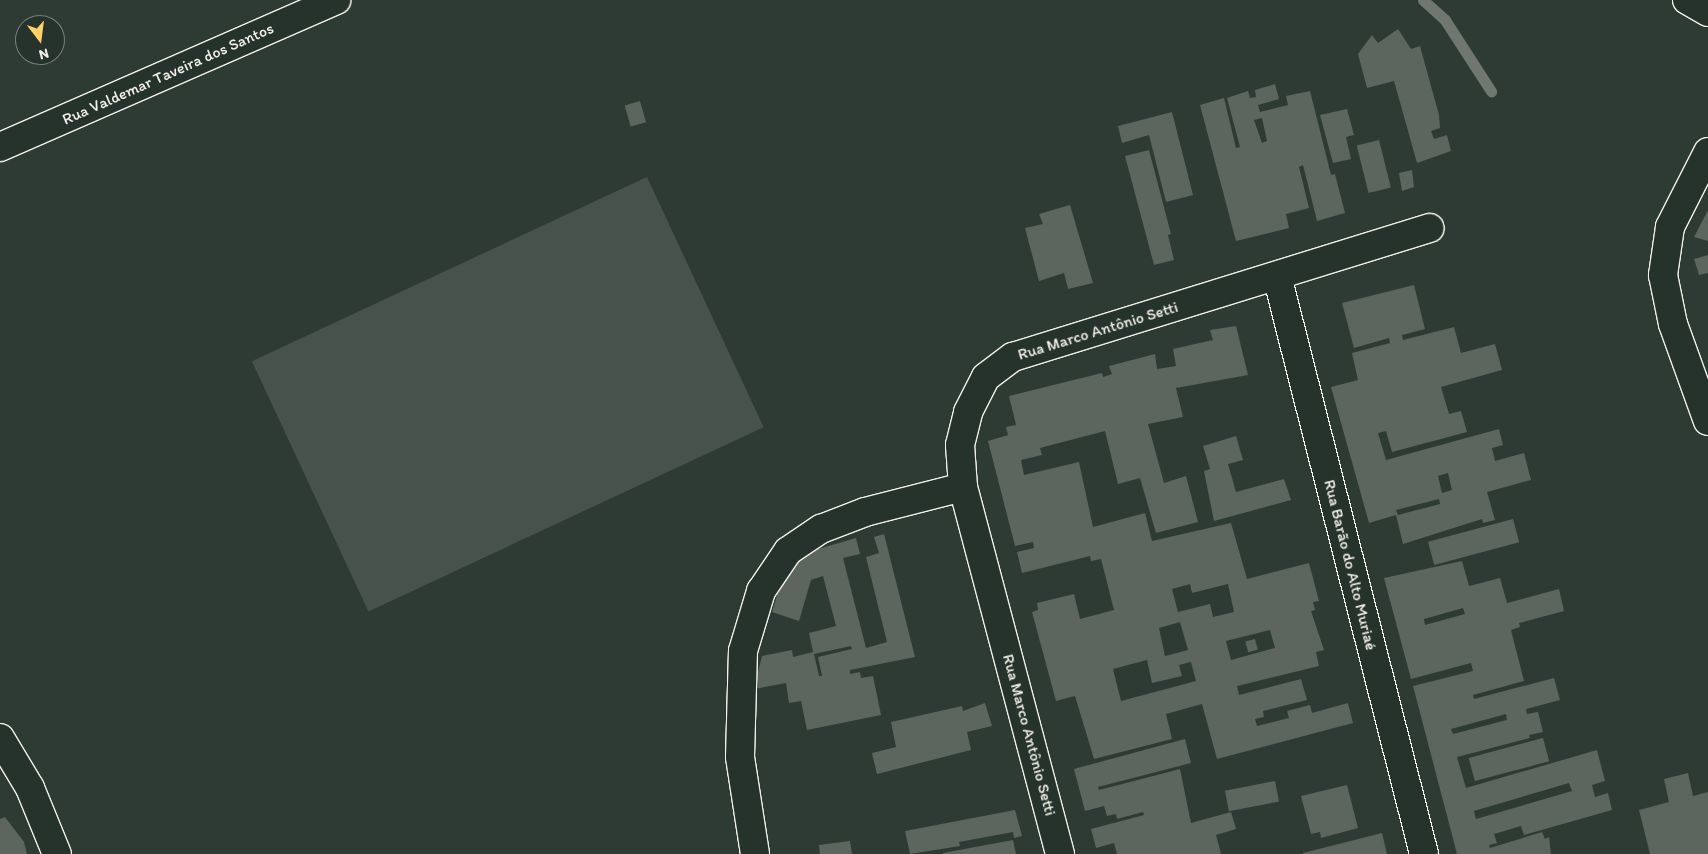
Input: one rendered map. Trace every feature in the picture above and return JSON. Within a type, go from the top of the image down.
[{"type":"street","name":"Rua Valdemar Taveira dos Santos","points":[[0,147],[336,0]]},
{"type":"street","points":[[1687,0],[1708,12]]},
{"type":"street","points":[[0,129],[32,134]]},
{"type":"street","points":[[1708,152],[1670,227],[1663,274],[1673,324],[1708,421]]},
{"type":"street","name":"Rua Marco Antônio Setti","points":[[1060,854],[963,487],[960,445],[968,412],[986,377],[1013,357],[1430,228]]},
{"type":"street","name":"Rua Barão do Alto Muriaé","points":[[1277,276],[1424,854]]},
{"type":"street","points":[[756,854],[740,757],[743,651],[761,592],[788,551],[821,530],[865,512],[963,487]]},
{"type":"street","points":[[0,738],[30,788],[56,854]]},
{"type":"shaded area","points":[[647,177],[764,427],[368,611],[252,361]]},
{"type":"building","points":[[1398,29],[1411,49],[1420,46],[1439,115],[1440,128],[1431,131],[1434,139],[1447,135],[1451,151],[1417,163],[1394,81],[1367,88],[1358,54],[1372,35],[1378,43]]},
{"type":"building","points":[[1275,84],[1279,99],[1258,105],[1260,112],[1288,105],[1286,96],[1310,91],[1331,175],[1335,174],[1345,213],[1317,221],[1303,165],[1299,167],[1309,208],[1286,214],[1289,228],[1236,241],[1200,105],[1224,98],[1236,148],[1240,147],[1227,98],[1248,91],[1250,98],[1256,97],[1255,90]],"holes":[[[1262,118],[1267,141],[1262,143],[1254,120]]]},
{"type":"building","points":[[640,101],[646,122],[631,127],[625,105]]},
{"type":"building","points":[[1347,109],[1354,135],[1346,137],[1351,159],[1333,163],[1320,115]]},
{"type":"building","points":[[1172,112],[1193,195],[1166,202],[1149,135],[1122,143],[1118,126]]},
{"type":"building","points":[[1379,140],[1391,188],[1369,193],[1357,146]]},
{"type":"building","points":[[1149,150],[1171,234],[1168,235],[1174,260],[1154,265],[1125,156]]},
{"type":"building","points":[[1412,170],[1414,187],[1402,191],[1399,173]]},
{"type":"building","points":[[1070,205],[1093,283],[1068,289],[1064,273],[1039,281],[1025,228],[1043,224],[1039,214]]},
{"type":"building","points":[[1708,210],[1708,241],[1694,237]]},
{"type":"building","points":[[1708,255],[1708,273],[1699,275],[1694,259]]},
{"type":"building","points":[[1414,285],[1425,329],[1402,335],[1403,340],[1454,327],[1461,353],[1495,344],[1502,370],[1441,387],[1449,414],[1461,411],[1467,432],[1392,452],[1386,431],[1378,433],[1386,460],[1499,429],[1503,445],[1492,448],[1495,461],[1524,453],[1531,480],[1487,492],[1495,520],[1483,523],[1482,519],[1403,544],[1396,515],[1369,523],[1331,387],[1358,380],[1352,353],[1390,343],[1389,338],[1354,348],[1342,303]],"holes":[[[1448,473],[1452,490],[1442,493],[1438,476]],[[1439,499],[1440,504],[1398,515],[1396,510]]]},
{"type":"building","points":[[1236,326],[1248,375],[1176,388],[1183,417],[1148,424],[1164,483],[1186,476],[1198,522],[1156,533],[1140,478],[1118,484],[1105,431],[1040,448],[1042,455],[1021,460],[1024,475],[1079,462],[1093,527],[1145,513],[1152,541],[1231,523],[1247,579],[1309,563],[1319,601],[1313,602],[1315,610],[1311,611],[1324,650],[1316,652],[1319,666],[1237,686],[1239,695],[1301,679],[1307,700],[1263,711],[1264,717],[1255,719],[1257,726],[1289,718],[1287,711],[1310,705],[1312,713],[1348,703],[1353,723],[1217,759],[1202,704],[1166,714],[1172,739],[1094,759],[1075,696],[1056,701],[1032,612],[1038,610],[1037,603],[1074,594],[1080,619],[1114,610],[1101,559],[1091,561],[1090,556],[1022,573],[1017,552],[1034,548],[1033,542],[1015,546],[988,441],[1008,435],[1006,427],[1016,425],[1009,396],[1102,373],[1103,377],[1112,374],[1109,366],[1155,354],[1157,369],[1176,366],[1173,349],[1213,340],[1210,330]],"holes":[[[1190,584],[1192,593],[1228,584],[1234,612],[1213,617],[1210,604],[1178,612],[1172,589]],[[1180,622],[1188,650],[1165,656],[1159,628]],[[1270,630],[1275,648],[1231,660],[1226,641]],[[1147,660],[1152,683],[1182,676],[1179,665],[1191,662],[1196,681],[1121,701],[1113,669]]]},
{"type":"building","points":[[1236,436],[1243,460],[1228,464],[1236,492],[1284,479],[1291,500],[1214,521],[1204,471],[1210,469],[1203,446]]},
{"type":"building","points":[[1513,519],[1519,542],[1434,565],[1428,542]]},
{"type":"building","points":[[884,534],[915,657],[850,670],[850,674],[860,672],[861,678],[873,676],[881,715],[807,730],[801,701],[789,703],[786,683],[754,689],[762,656],[792,650],[793,657],[813,652],[809,633],[836,626],[823,576],[811,580],[799,621],[772,612],[780,585],[801,554],[856,538],[860,554],[843,558],[866,648],[887,642],[866,557],[879,553],[874,537]],"holes":[[[851,646],[852,649],[818,657],[822,676],[819,676],[814,654]]]},
{"type":"building","points":[[1462,561],[1469,586],[1500,578],[1507,603],[1559,589],[1564,611],[1519,623],[1520,627],[1511,630],[1524,681],[1473,695],[1474,699],[1554,678],[1560,700],[1526,709],[1527,714],[1538,712],[1543,732],[1529,735],[1530,738],[1457,757],[1466,788],[1597,750],[1605,781],[1592,785],[1595,797],[1608,793],[1612,810],[1524,835],[1521,826],[1494,834],[1497,843],[1489,845],[1490,848],[1542,832],[1545,839],[1549,837],[1551,854],[1457,854],[1413,686],[1473,671],[1471,663],[1411,679],[1384,578]],"holes":[[[1463,608],[1465,614],[1425,625],[1424,619]],[[1506,714],[1507,720],[1453,734],[1451,729]],[[1569,783],[1572,791],[1476,819],[1474,811]]]},
{"type":"building","points":[[1255,639],[1258,650],[1248,652],[1245,642]]},
{"type":"building","points":[[985,703],[992,726],[967,732],[971,750],[877,774],[872,753],[896,747],[891,722],[962,706],[963,711]]},
{"type":"building","points":[[1543,738],[1549,761],[1475,781],[1469,758]]},
{"type":"building","points":[[1185,739],[1191,763],[1098,787],[1099,790],[1180,769],[1191,823],[1231,812],[1236,829],[1216,835],[1221,854],[1117,854],[1114,843],[1096,848],[1091,829],[1144,815],[1143,812],[1117,819],[1116,814],[1107,816],[1104,806],[1085,811],[1074,769]]},
{"type":"building","points":[[1688,773],[1693,796],[1708,792],[1708,854],[1650,854],[1639,810],[1669,802],[1664,779]]},
{"type":"building","points":[[1275,781],[1279,802],[1229,811],[1225,791]]},
{"type":"building","points":[[1347,785],[1358,828],[1321,838],[1320,832],[1311,834],[1301,796]]},
{"type":"building","points":[[1015,810],[1022,836],[1014,838],[1013,832],[959,842],[960,846],[910,854],[905,831]]},
{"type":"building","points":[[5,817],[24,842],[27,854],[0,854],[0,819]]},
{"type":"building","points":[[1382,833],[1387,854],[1303,854],[1303,853]]},
{"type":"building","points":[[1013,840],[1016,854],[943,854],[943,853]]},
{"type":"building","points":[[850,841],[852,854],[820,854],[819,845]]},
{"type":"waterway","points":[[1423,0],[1445,20],[1491,91]]}]
